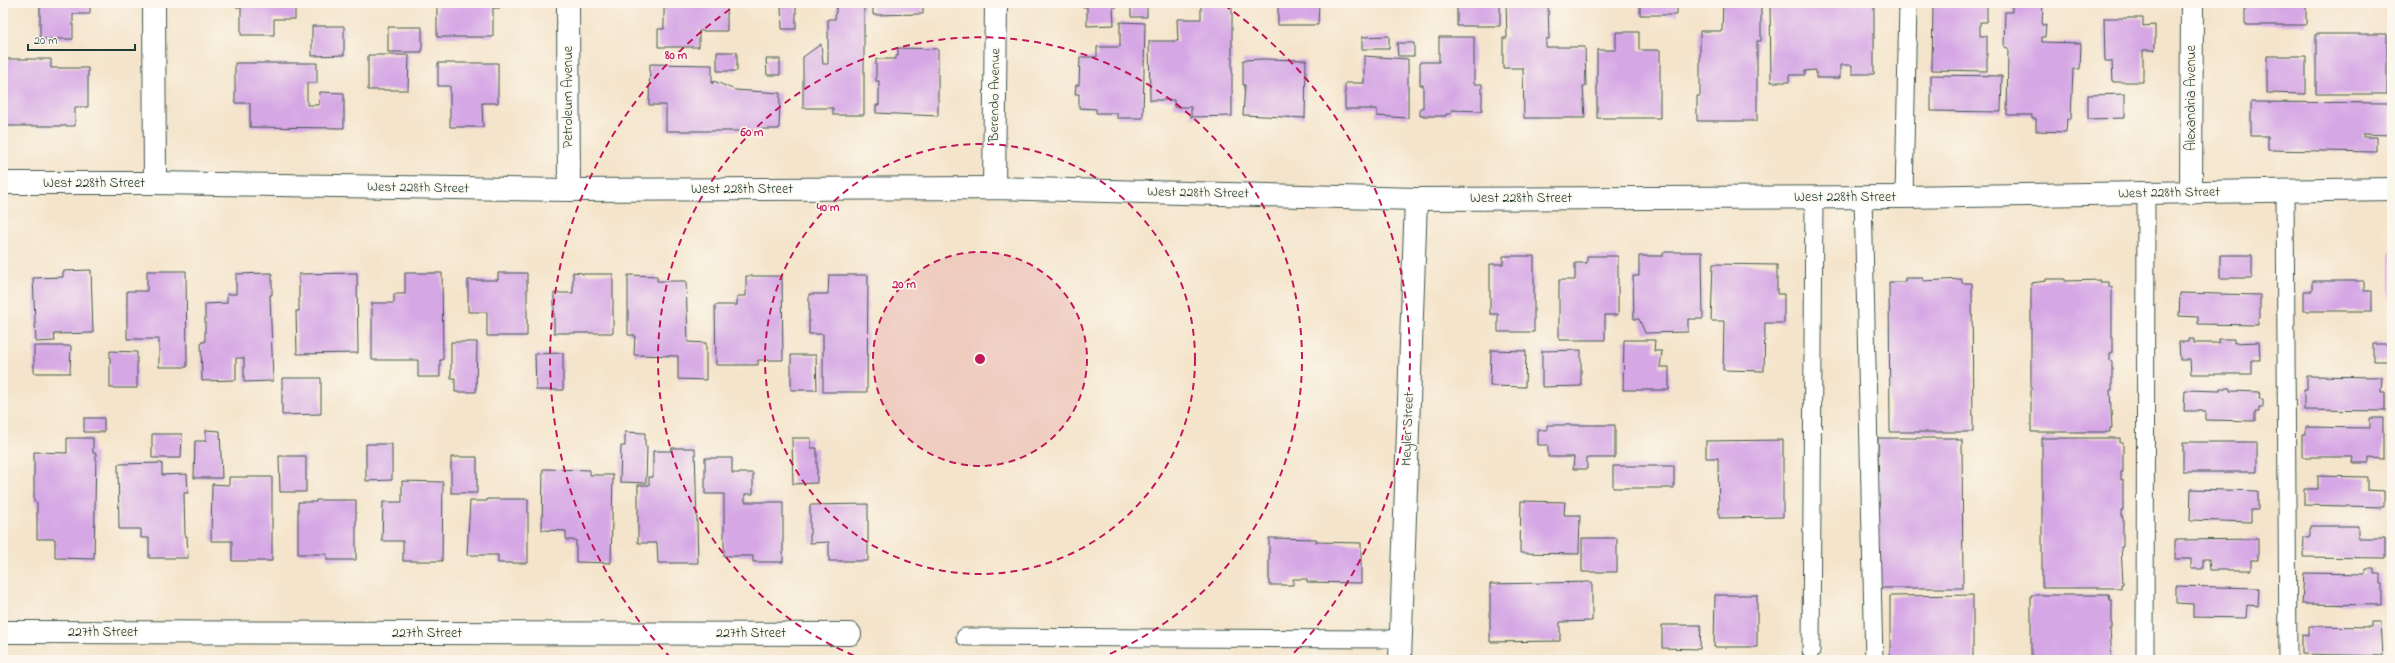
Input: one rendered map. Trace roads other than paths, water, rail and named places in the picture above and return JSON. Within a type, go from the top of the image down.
[{"type":"street","points":[[154,3],[155,183]]},
{"type":"street","name":"Petroleum Avenue","points":[[568,3],[569,190]]},
{"type":"street","name":"Berendo Avenue","points":[[994,188],[996,3]]},
{"type":"street","name":"Alexandria Avenue","points":[[2191,193],[2192,3]]},
{"type":"street","name":"West 228th Street","points":[[3,183],[155,183],[569,190],[994,188],[1416,199],[1814,198],[2285,192],[2392,189]]},
{"type":"street","name":"Meyler Street","points":[[1400,649],[1416,199]]},
{"type":"street","name":"227th Street","points":[[3,632],[850,634]]},
{"type":"lane","points":[[1904,197],[1908,3]]},
{"type":"lane","points":[[2285,192],[2288,660]]},
{"type":"lane","points":[[2145,660],[2146,194]]},
{"type":"lane","points":[[1863,197],[1874,660]]},
{"type":"lane","points":[[1811,651],[1814,198]]},
{"type":"lane","points":[[965,636],[1400,649]]}]
